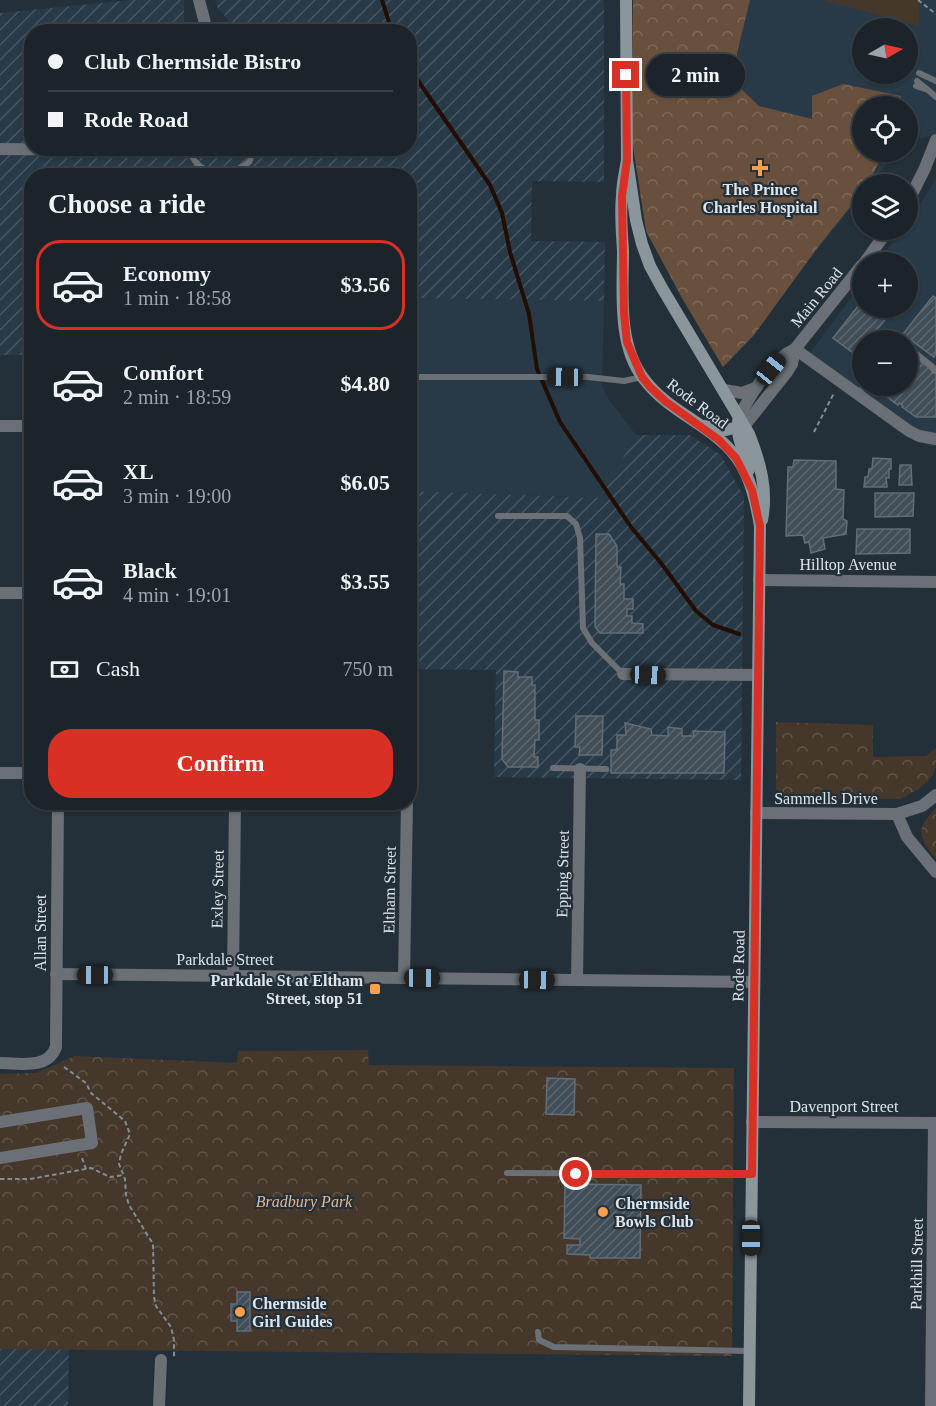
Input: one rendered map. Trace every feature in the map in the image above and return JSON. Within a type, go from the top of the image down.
[{"type":"main road","name":"Rode Road","points":[[625,4],[627,160],[636,220],[650,266],[724,390],[759,459],[763,480],[764,503],[760,526],[759,580],[749,1406]]},
{"type":"main road","name":"Rode Road","points":[[627,160],[622,196],[624,313],[627,342],[642,377],[665,401],[730,450],[742,467],[752,490],[760,526]]},
{"type":"main road","points":[[692,421],[718,430],[740,423],[752,490]]},
{"type":"street","points":[[199,0],[205,24]]},
{"type":"street","points":[[918,181],[936,142]]},
{"type":"street","points":[[0,149],[24,149]]},
{"type":"street","name":"Main Road","points":[[740,423],[756,387],[782,356],[795,349],[852,279]]},
{"type":"street","points":[[795,349],[852,384]]},
{"type":"street","name":"Main Road","points":[[740,423],[787,372],[792,364],[795,349]]},
{"type":"street","points":[[724,390],[742,393],[756,387]]},
{"type":"street","points":[[869,396],[909,431],[919,436],[936,439]]},
{"type":"street","points":[[0,426],[24,426]]},
{"type":"street","name":"Hilltop Avenue","points":[[759,580],[936,582]]},
{"type":"street","points":[[0,593],[24,593]]},
{"type":"street","points":[[623,674],[758,675]]},
{"type":"street","name":"Epping Street","points":[[578,980],[580,769]]},
{"type":"street","points":[[0,773],[24,774]]},
{"type":"street","points":[[897,814],[914,810],[936,795]]},
{"type":"street","name":"Allan Street","points":[[0,1063],[35,1064],[47,1060],[56,1047],[58,810]]},
{"type":"street","name":"Exley Street","points":[[233,976],[235,810]]},
{"type":"street","name":"Eltham Street","points":[[404,978],[407,810]]},
{"type":"street","name":"Sammells Drive","points":[[756,813],[897,814],[907,837],[936,872]]},
{"type":"street","name":"Parkdale Street","points":[[56,975],[754,982]]},
{"type":"street","points":[[0,1122],[87,1108],[92,1143],[0,1158]]},
{"type":"street","name":"Davenport Street","points":[[752,1122],[935,1123]]},
{"type":"street","name":"Parkhill Street","points":[[931,1406],[935,1123]]},
{"type":"street","points":[[159,1406],[160,1365]]},
{"type":"lane","points":[[919,73],[936,81]]},
{"type":"lane","points":[[917,84],[936,97]]},
{"type":"lane","points":[[194,156],[204,168]]},
{"type":"lane","points":[[237,168],[250,162],[252,156]]},
{"type":"lane","points":[[918,355],[933,367],[934,371]]},
{"type":"lane","points":[[417,377],[565,377],[624,381],[642,377]]},
{"type":"lane","points":[[498,516],[567,516],[576,524],[580,538],[583,628],[592,643],[623,674]]},
{"type":"lane","points":[[553,768],[606,769]]},
{"type":"lane","points":[[507,1173],[752,1174]]},
{"type":"lane","points":[[538,1332],[539,1340],[554,1347],[750,1351]]},
{"type":"path","points":[[920,1],[936,14]]},
{"type":"path","points":[[814,432],[835,390]]},
{"type":"path","points":[[64,1067],[86,1083],[91,1093],[125,1121],[130,1134],[119,1164],[126,1196],[136,1219],[150,1236],[154,1252],[156,1306],[171,1327],[174,1340],[174,1370],[160,1365]]},
{"type":"path","points":[[0,1179],[30,1179],[91,1168],[110,1177],[123,1175]]},
{"type":"shaded area","points":[[131,0],[184,0],[184,24],[24,24],[24,156],[417,156],[417,24],[228,24],[228,19],[218,9],[215,0],[604,0],[604,182],[532,181],[531,241],[605,242],[604,301],[417,298],[417,168],[24,168],[24,355],[0,355],[0,13]]},
{"type":"shaded area","name":"The Prince Charles Hospital","points":[[633,0],[936,0],[936,135],[918,139],[918,96],[852,96],[852,162],[889,162],[878,174],[852,174],[852,206],[723,367],[646,231]]},
{"type":"shaded area","points":[[936,179],[936,446],[930,446],[856,396],[918,396],[918,330],[852,330],[852,393],[804,361],[852,296],[852,318],[918,318],[918,252],[886,252],[894,240],[918,240],[918,207]]},
{"type":"shaded area","points":[[417,298],[604,301],[602,385],[607,397],[636,435],[601,498],[417,491]]},
{"type":"shaded area","points":[[636,435],[690,435],[721,455],[744,497],[741,780],[494,777],[496,670],[417,669],[417,491],[600,498]]},
{"type":"shaded area","points":[[0,1349],[69,1349],[68,1406],[0,1406]]},
{"type":"green space","name":"The Prince Charles Hospital","points":[[633,0],[750,0],[737,53],[737,85],[759,106],[812,119],[812,96],[843,84],[901,96],[852,96],[852,162],[879,162],[873,174],[852,174],[852,204],[754,335],[723,367],[646,231],[632,140]]},
{"type":"green space","points":[[823,0],[919,0],[919,26],[918,18],[889,18]]},
{"type":"green space","points":[[776,722],[873,725],[873,757],[926,756],[936,748],[936,767],[926,783],[900,799],[788,799],[776,789]]},
{"type":"green space","points":[[936,808],[936,859],[925,844],[921,833],[925,822]]},
{"type":"green space","name":"Bradbury Park","points":[[368,1050],[369,1065],[734,1068],[732,1356],[0,1349],[0,1074],[36,1073],[75,1056],[237,1063],[238,1051]]},
{"type":"building","points":[[933,296],[936,298],[936,353],[934,357],[918,345],[918,330],[906,330],[918,318]]},
{"type":"building","points":[[852,314],[852,318],[887,318],[876,330],[852,330],[852,352],[833,338]]},
{"type":"building","points":[[918,359],[936,374],[936,417],[916,417],[899,403],[898,405],[886,396],[918,396]]},
{"type":"building","points":[[873,458],[891,459],[889,478],[886,478],[887,487],[864,487],[865,477],[868,477],[869,469],[872,468]]},
{"type":"building","points":[[794,460],[836,461],[836,489],[844,490],[843,519],[847,521],[846,534],[823,538],[825,549],[811,553],[809,542],[805,543],[803,535],[786,536],[788,467],[793,467]]},
{"type":"building","points":[[900,465],[911,465],[912,485],[899,485]]},
{"type":"building","points":[[875,493],[914,493],[913,516],[875,517]]},
{"type":"building","points":[[857,529],[910,529],[910,553],[856,554]]},
{"type":"building","points":[[596,534],[609,534],[617,546],[617,567],[621,567],[620,584],[624,584],[624,599],[633,599],[633,609],[627,609],[627,616],[632,616],[632,623],[643,624],[643,633],[600,633],[595,627]]},
{"type":"building","points":[[504,671],[518,672],[518,677],[532,677],[532,685],[535,685],[535,720],[539,720],[539,740],[535,740],[534,757],[538,757],[538,767],[508,767],[502,759]]},
{"type":"building","points":[[576,716],[603,716],[602,755],[579,755],[580,747],[575,747]]},
{"type":"building","points":[[625,723],[651,729],[652,735],[668,736],[668,727],[682,729],[682,736],[694,736],[693,731],[725,732],[724,773],[611,773],[611,750],[617,750],[617,735],[626,735]]},
{"type":"building","points":[[547,1078],[575,1079],[574,1115],[546,1114]]},
{"type":"building","name":"Chermside Bowls Club","points":[[565,1184],[641,1185],[640,1258],[590,1258],[590,1255],[567,1254],[567,1245],[580,1245],[580,1239],[564,1238]]},
{"type":"building","name":"Chermside Girl Guides","points":[[237,1292],[250,1292],[250,1331],[237,1331],[237,1321],[231,1321],[231,1304],[237,1304]]},
{"type":"waterway","points":[[382,0],[390,24]]},
{"type":"waterway","points":[[417,79],[490,185],[502,213],[510,252],[529,314],[537,369],[560,422],[631,527],[696,611],[713,625],[739,634]]},
{"type":"place","name":"The Prince Charles Hospital","points":[[760,168]]},
{"type":"place","name":"Parkdale St at Eltham Street, stop 51","points":[[375,989]]},
{"type":"place","name":"Chermside Bowls Club","points":[[603,1212]]},
{"type":"place","name":"Chermside Girl Guides","points":[[240,1312]]},
{"type":"route","points":[[576,1174],[752,1174],[760,526],[752,490],[736,458],[719,440],[665,401],[650,387],[642,377],[627,342],[624,313],[622,196],[627,160],[626,75]]}]
